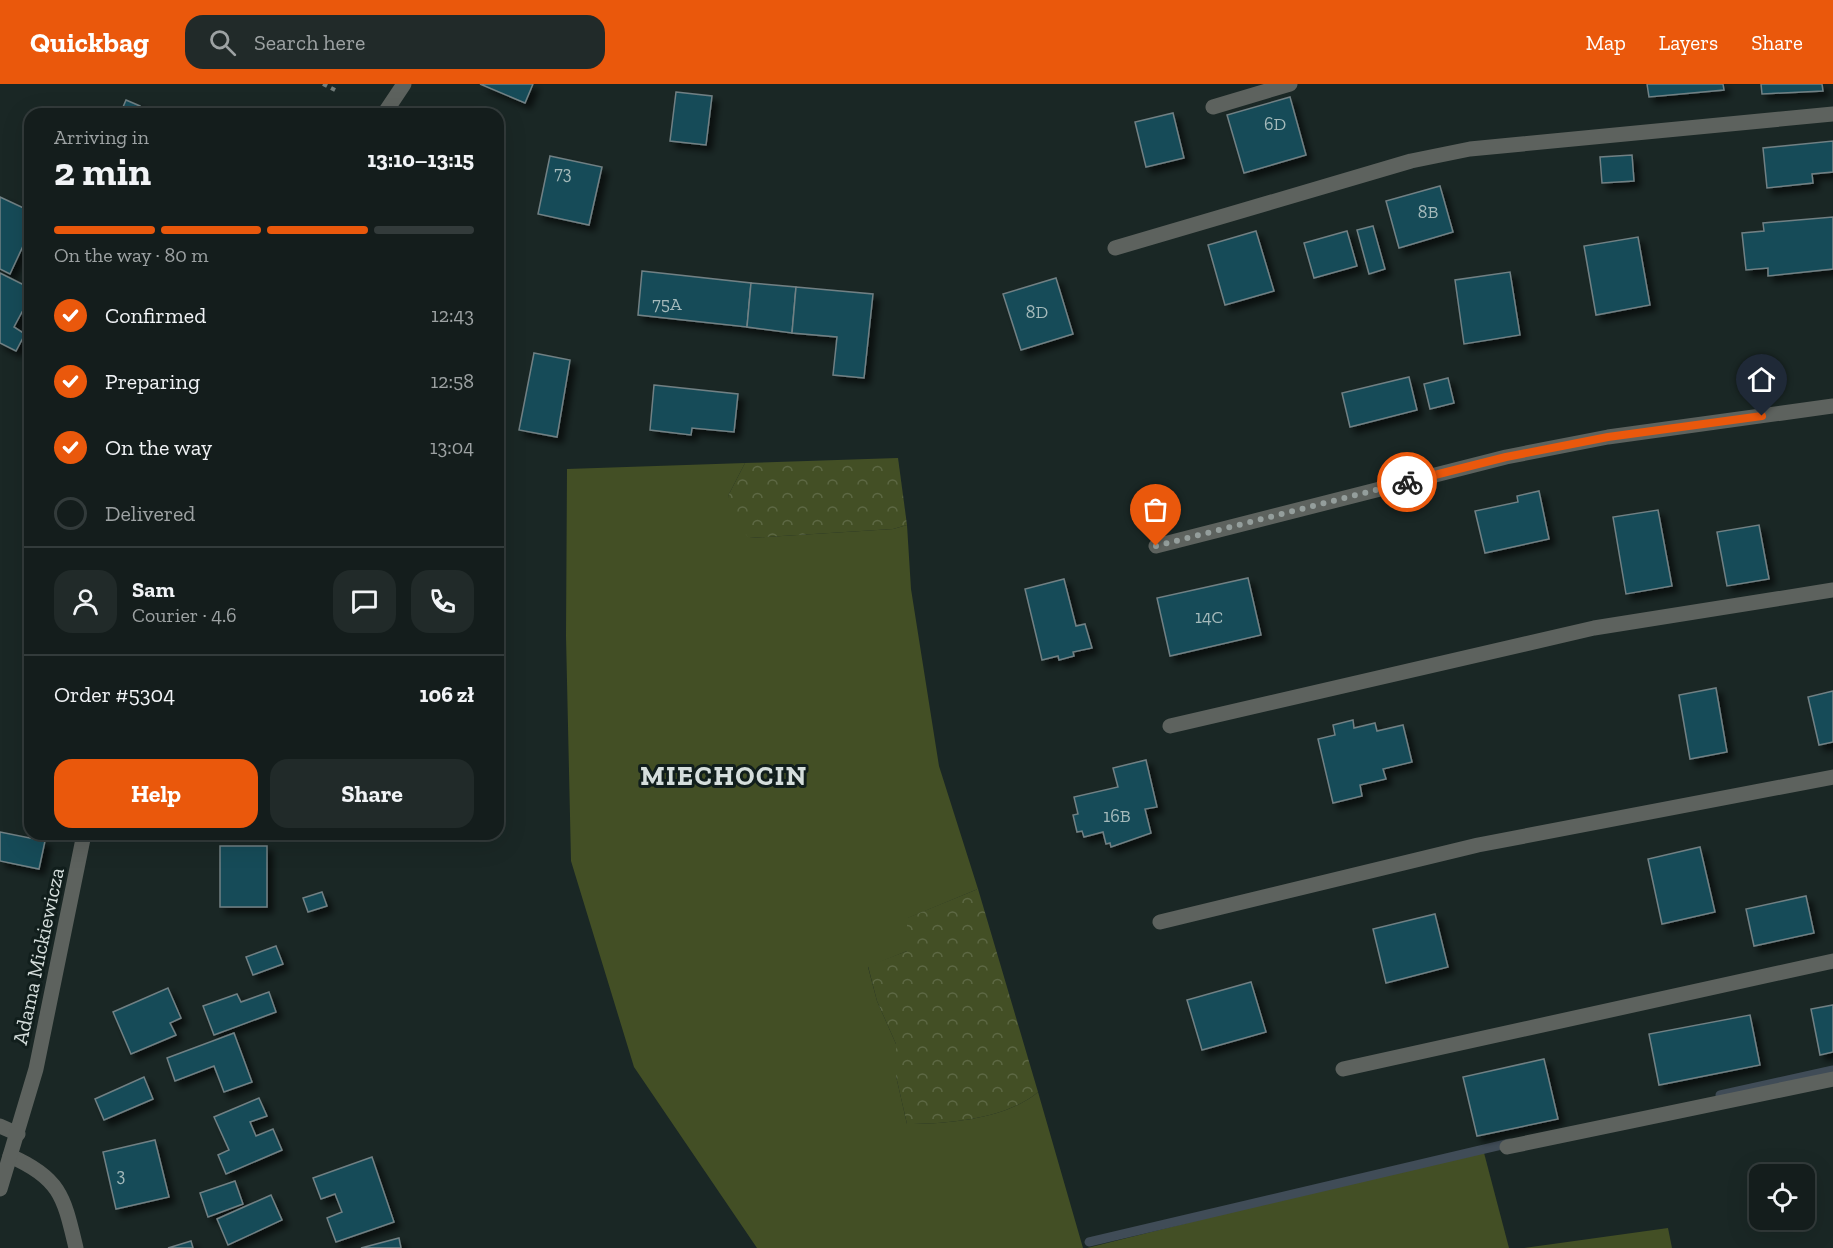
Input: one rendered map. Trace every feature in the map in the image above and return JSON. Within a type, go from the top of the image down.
[{"type":"street","points":[[388,108],[404,84]]},
{"type":"street","points":[[1213,106],[1290,84]]},
{"type":"street","points":[[1115,248],[1410,161],[1460,151],[1833,114]]},
{"type":"street","points":[[1156,546],[1506,457],[1608,437],[1833,406]]},
{"type":"street","points":[[1170,726],[1594,628],[1833,590]]},
{"type":"street","points":[[1160,922],[1478,846],[1833,777]]},
{"type":"street","name":"Adama Mickiewicza","points":[[0,1190],[18,1134],[45,1028],[83,840]]},
{"type":"street","points":[[1343,1070],[1833,961]]},
{"type":"street","points":[[1507,1147],[1833,1079]]},
{"type":"street","points":[[0,1126],[18,1134]]},
{"type":"street","points":[[10,1156],[33,1166],[49,1178],[65,1208],[76,1248]]},
{"type":"path","points":[[322,84],[339,92]]},
{"type":"green space","points":[[898,458],[907,525],[893,529],[749,538],[734,520],[728,496],[745,463]]},
{"type":"green space","points":[[745,463],[728,496],[750,538],[893,529],[907,525],[911,589],[939,766],[978,889],[908,918],[907,951],[868,967],[877,1001],[896,1044],[896,1076],[907,1124],[958,1121],[993,1114],[1025,1101],[1038,1092],[1083,1248],[757,1248],[634,1067],[571,861],[566,636],[567,469]]},
{"type":"green space","points":[[978,889],[1038,1092],[1025,1101],[993,1114],[958,1121],[907,1124],[896,1076],[896,1044],[877,1001],[868,966],[907,951],[907,918]]},
{"type":"green space","points":[[1483,1149],[1509,1248],[1087,1248]]},
{"type":"green space","points":[[1668,1228],[1672,1248],[1524,1248]]},
{"type":"building","points":[[480,84],[533,84],[525,103]]},
{"type":"building","points":[[1647,84],[1723,84],[1724,90],[1649,97]]},
{"type":"building","points":[[1761,84],[1822,84],[1823,91],[1762,94]]},
{"type":"building","points":[[676,92],[712,96],[706,145],[670,141]]},
{"type":"building","points":[[1290,97],[1306,155],[1244,173],[1227,115]]},
{"type":"building","points":[[126,100],[140,106],[139,108],[123,108]]},
{"type":"building","points":[[1173,113],[1184,158],[1146,167],[1135,122]]},
{"type":"building","points":[[1833,141],[1833,172],[1812,174],[1813,183],[1767,188],[1763,148]]},
{"type":"building","points":[[1632,155],[1634,181],[1602,183],[1600,157]]},
{"type":"building","points":[[550,156],[602,167],[589,225],[538,214]]},
{"type":"building","points":[[1440,186],[1453,232],[1399,248],[1386,201]]},
{"type":"building","points":[[0,197],[24,208],[24,244],[10,274],[0,269]]},
{"type":"building","points":[[1833,217],[1833,269],[1768,276],[1768,268],[1746,270],[1742,233],[1764,231],[1763,223]]},
{"type":"building","points":[[1373,226],[1385,269],[1369,274],[1357,230]]},
{"type":"building","points":[[1256,231],[1274,291],[1225,305],[1208,245]]},
{"type":"building","points":[[1347,231],[1357,266],[1314,278],[1304,243]]},
{"type":"building","points":[[1638,237],[1650,305],[1596,315],[1584,246]]},
{"type":"building","points":[[642,271],[751,283],[747,327],[638,315]]},
{"type":"building","points":[[1510,272],[1520,335],[1464,344],[1455,280]]},
{"type":"building","points":[[0,273],[24,285],[24,313],[22,312],[14,327],[24,333],[24,336],[16,351],[0,343]]},
{"type":"building","points":[[1056,278],[1073,334],[1021,350],[1003,294]]},
{"type":"building","points":[[751,283],[796,287],[792,333],[747,327]]},
{"type":"building","points":[[796,287],[873,294],[864,378],[833,375],[837,337],[792,333]]},
{"type":"building","points":[[534,353],[570,360],[557,437],[519,430]]},
{"type":"building","points":[[1409,377],[1417,410],[1350,427],[1342,393]]},
{"type":"building","points":[[1448,378],[1454,403],[1430,409],[1424,384]]},
{"type":"building","points":[[654,385],[738,394],[734,432],[692,428],[691,435],[650,430]]},
{"type":"building","points":[[1539,491],[1549,539],[1485,553],[1475,511],[1518,502],[1517,496]]},
{"type":"building","points":[[1658,510],[1672,586],[1626,594],[1613,517]]},
{"type":"building","points":[[1759,525],[1769,579],[1727,586],[1717,532]]},
{"type":"building","points":[[1248,578],[1261,635],[1170,656],[1157,598]]},
{"type":"building","points":[[1064,579],[1076,626],[1085,624],[1092,648],[1073,652],[1074,656],[1059,660],[1058,656],[1042,660],[1025,589]]},
{"type":"building","points":[[1716,688],[1727,752],[1690,759],[1679,695]]},
{"type":"building","points":[[1833,691],[1833,742],[1819,745],[1808,697]]},
{"type":"building","points":[[1353,720],[1354,728],[1375,723],[1377,731],[1403,725],[1412,762],[1383,769],[1386,779],[1360,785],[1362,796],[1333,803],[1318,739],[1335,735],[1333,725]]},
{"type":"building","points":[[1146,760],[1157,807],[1145,809],[1151,833],[1111,847],[1110,843],[1106,844],[1103,832],[1084,837],[1082,831],[1077,832],[1073,815],[1078,814],[1074,797],[1118,787],[1113,768]]},
{"type":"building","points":[[0,832],[24,837],[24,840],[45,841],[39,869],[0,861]]},
{"type":"building","points":[[220,846],[267,846],[267,907],[220,907]]},
{"type":"building","points":[[1700,847],[1715,912],[1662,924],[1648,859]]},
{"type":"building","points":[[322,892],[327,906],[308,912],[303,898]]},
{"type":"building","points":[[1806,896],[1814,933],[1754,946],[1746,909]]},
{"type":"building","points":[[1435,914],[1448,967],[1386,983],[1373,929]]},
{"type":"building","points":[[276,946],[283,964],[253,975],[246,957]]},
{"type":"building","points":[[1251,982],[1266,1032],[1202,1050],[1187,1000]]},
{"type":"building","points":[[168,988],[181,1018],[170,1023],[176,1035],[131,1054],[113,1012]]},
{"type":"building","points":[[269,992],[276,1012],[214,1035],[203,1006],[237,994],[241,1002]]},
{"type":"building","points":[[1833,1005],[1833,1052],[1820,1055],[1811,1009]]},
{"type":"building","points":[[1750,1015],[1760,1065],[1659,1085],[1649,1034]]},
{"type":"building","points":[[234,1033],[252,1082],[224,1092],[214,1066],[175,1081],[167,1058]]},
{"type":"building","points":[[1544,1059],[1558,1119],[1477,1136],[1463,1077]]},
{"type":"building","points":[[144,1077],[153,1099],[104,1120],[95,1099]]},
{"type":"building","points":[[259,1098],[267,1116],[250,1122],[256,1136],[273,1129],[282,1150],[226,1174],[218,1155],[229,1150],[214,1117]]},
{"type":"building","points":[[155,1140],[169,1197],[116,1209],[103,1152]]},
{"type":"building","points":[[372,1157],[394,1222],[336,1242],[327,1218],[342,1212],[335,1194],[321,1199],[313,1178]]},
{"type":"building","points":[[235,1181],[243,1204],[208,1217],[200,1193]]},
{"type":"building","points":[[271,1195],[282,1220],[228,1245],[217,1219]]},
{"type":"building","points":[[399,1238],[401,1248],[361,1248]]},
{"type":"building","points":[[191,1241],[193,1248],[168,1248]]},
{"type":"waterway","points":[[1720,1095],[1833,1070]]},
{"type":"waterway","points":[[1089,1242],[1510,1143]]},
{"type":"way so far","points":[[1156,546],[1407,482]]},
{"type":"district","name":"MIECHOCIN","points":[[724,776]]},
{"type":"route","points":[[1407,482],[1506,457],[1608,437],[1762,416]]}]
